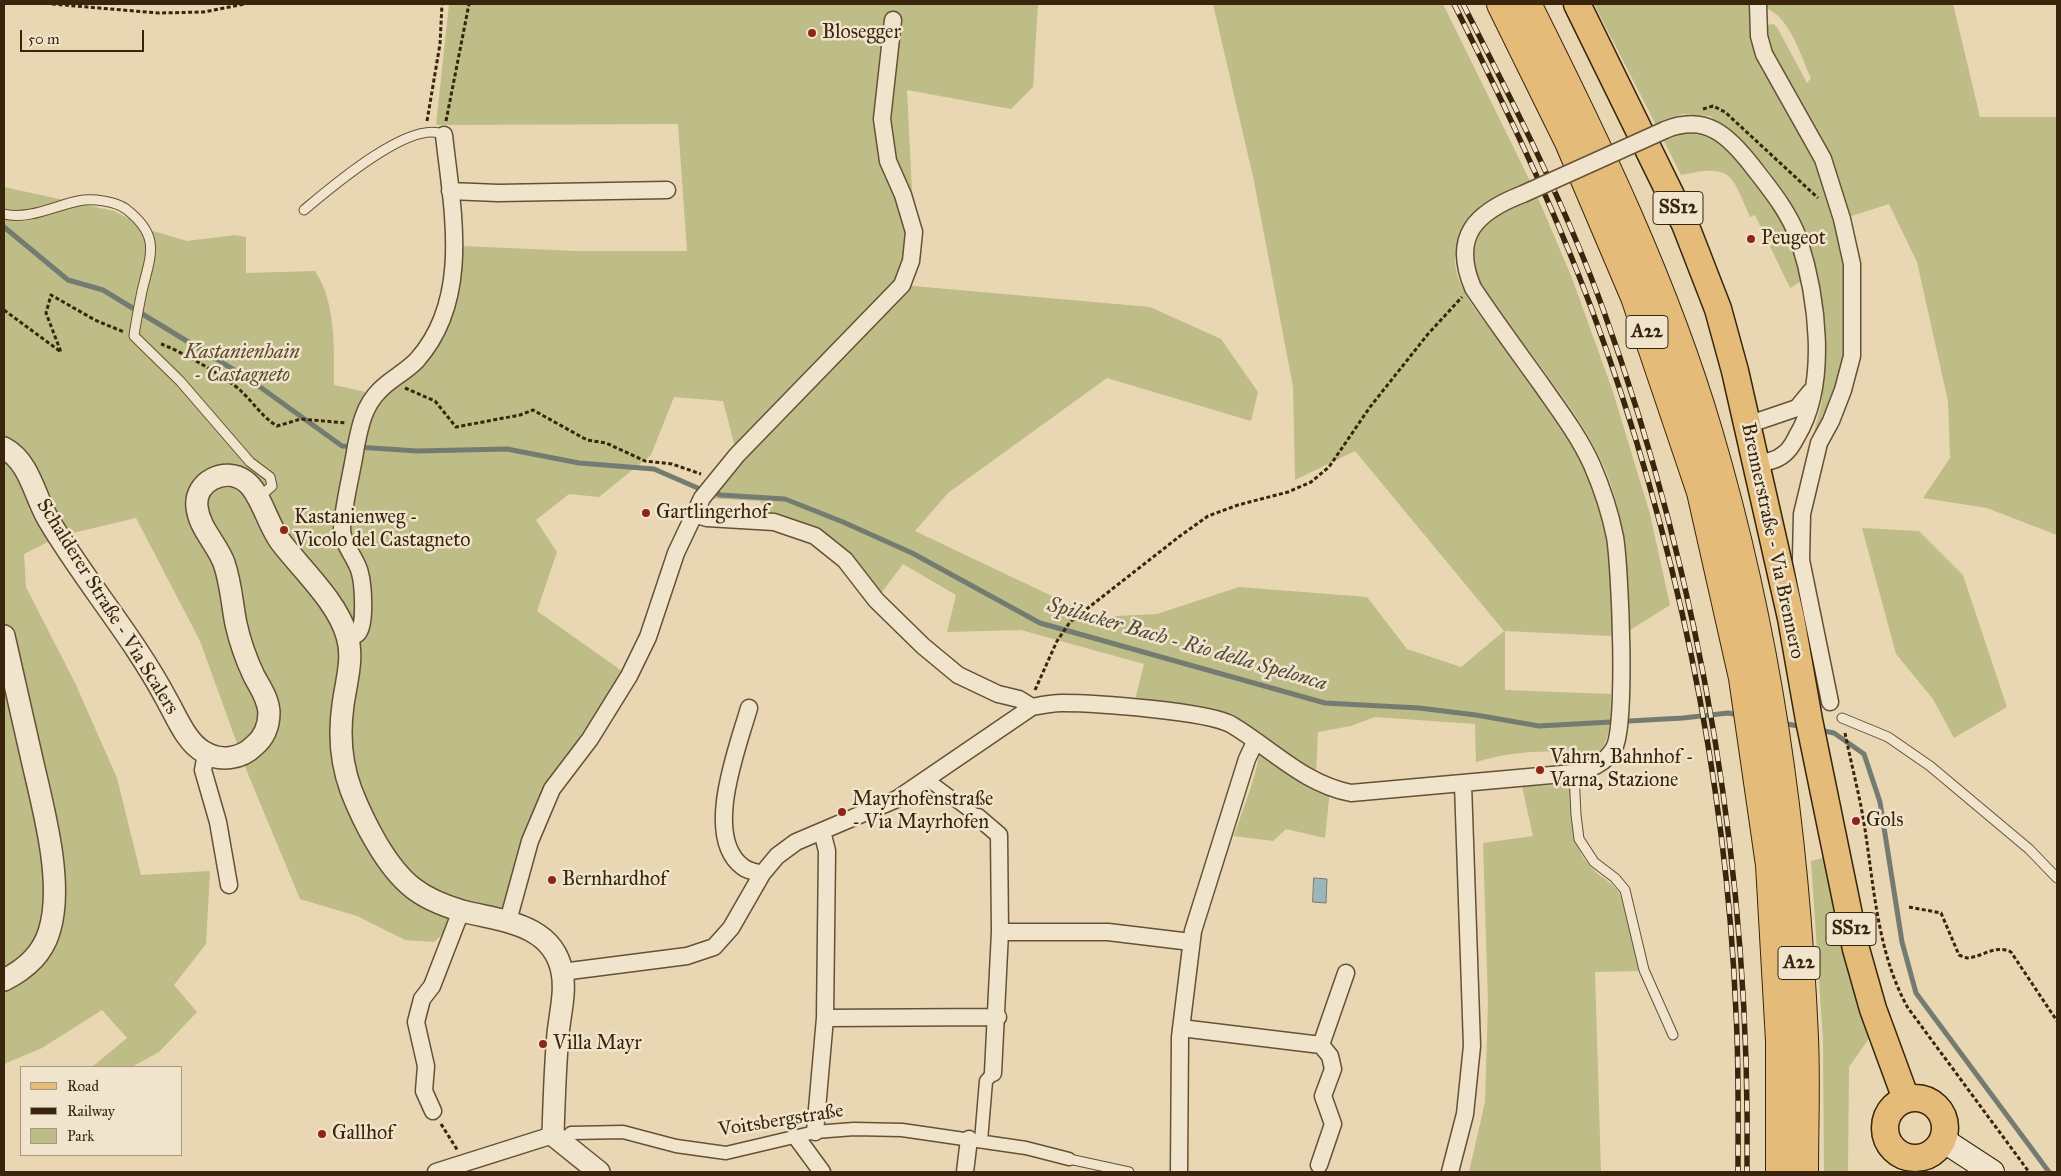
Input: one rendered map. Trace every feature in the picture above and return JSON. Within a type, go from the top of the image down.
[{"type":"highway","name":"A22","points":[[1501,4],[1569,142],[1645,325],[1701,492],[1755,678]]},
{"type":"highway","name":"A22","points":[[1527,4],[1592,134],[1656,283],[1707,429],[1741,550],[1755,678],[1767,756],[1793,864],[1804,1040],[1804,1172]]},
{"type":"highway","name":"A22","points":[[1767,756],[1771,885],[1780,1041],[1780,1172]]},
{"type":"main road","name":"Brennerstraße - Via Brennero","points":[[1577,4],[1685,224],[1718,309],[1756,463],[1791,618],[1807,709],[1856,949],[1873,1009],[1906,1099]]},
{"type":"main road","points":[[1921,1098],[1935,1105],[1946,1125],[1943,1140],[1938,1148],[1922,1158],[1903,1164],[1890,1145],[1885,1127],[1891,1110],[1906,1099],[1921,1098]]},
{"type":"main road","points":[[1943,1140],[1992,1172]]},
{"type":"street","points":[[1758,4],[1759,36],[1764,54],[1822,159],[1837,204],[1852,264],[1852,356],[1843,390],[1831,421],[1818,443],[1802,514],[1801,560],[1830,702],[1818,698],[1807,709]]},
{"type":"street","points":[[508,921],[530,841],[552,789],[590,739],[629,676],[648,637],[676,553],[702,498],[714,482],[902,285],[911,261],[914,232],[903,195],[888,161],[882,120],[893,20]]},
{"type":"street","points":[[562,972],[687,956],[714,947],[732,928],[762,874],[777,856],[796,842],[897,799],[928,780],[1032,707],[1063,703],[1188,714],[1222,721],[1231,725],[1320,784],[1351,793],[1574,773],[1590,769],[1609,757],[1616,746],[1621,713],[1618,566],[1615,537],[1605,499],[1591,463],[1564,417],[1473,288],[1467,275],[1465,258],[1467,241],[1474,225],[1486,211],[1665,130],[1686,123],[1697,124],[1726,136],[1736,146],[1781,202],[1798,239],[1808,274],[1815,324],[1815,385],[1810,406],[1802,428],[1786,453],[1775,460],[1756,463]]},
{"type":"street","points":[[349,639],[359,632],[362,622],[360,573],[342,530],[359,430],[367,406],[379,391],[416,361],[430,342],[445,311],[452,284],[455,242],[450,191],[437,133]]},
{"type":"street","points":[[450,191],[498,193],[667,190]]},
{"type":"street","points":[[1747,425],[1797,408],[1806,400],[1815,385]]},
{"type":"street","name":"Schalderer Straße - Via Scalers","points":[[4,448],[19,458],[50,522],[108,609],[134,642],[190,738],[206,754]]},
{"type":"street","points":[[229,885],[218,822],[203,770],[206,754],[232,758],[251,750],[264,735],[269,714],[265,698],[243,649],[224,563],[198,518],[196,500],[202,486],[212,478],[226,475],[239,477],[250,484],[258,498],[268,524],[341,618],[349,639],[350,662],[341,722],[343,764],[359,810],[384,854],[411,886],[435,901],[461,911],[508,921],[533,931],[546,941],[558,960],[562,972],[558,1139]]},
{"type":"street","points":[[694,514],[706,518],[774,522],[815,536],[846,560],[876,600],[923,646],[958,674],[998,694],[1018,699],[1032,707]]},
{"type":"street","points":[[4,636],[50,841],[54,891],[54,914],[49,933],[41,950],[22,971],[4,980]]},
{"type":"street","points":[[748,708],[724,804],[725,830],[731,851],[744,867],[762,874]]},
{"type":"street","points":[[1179,1172],[1181,1028],[1191,942],[1236,794],[1255,742]]},
{"type":"street","points":[[928,780],[978,816],[999,835],[1000,932],[998,1017],[993,1073],[986,1080],[975,1140],[965,1172]]},
{"type":"street","points":[[1450,1172],[1465,1114],[1472,1046],[1463,784]]},
{"type":"street","points":[[816,1132],[825,1018],[827,851],[822,831]]},
{"type":"street","points":[[433,1111],[424,1091],[426,1066],[416,1022],[422,999],[432,986],[461,911]]},
{"type":"street","points":[[1000,932],[1108,932],[1191,942]]},
{"type":"street","points":[[1321,1045],[1346,973]]},
{"type":"street","points":[[825,1018],[998,1017]]},
{"type":"street","points":[[1181,1028],[1321,1045],[1330,1056],[1333,1069],[1323,1096],[1333,1124],[1319,1164]]},
{"type":"street","name":"Voitsbergstraße","points":[[558,1139],[571,1132],[623,1132],[676,1146],[726,1153],[797,1138],[816,1132],[854,1129],[902,1130],[1026,1148],[1069,1159]]},
{"type":"street","points":[[797,1138],[822,1172]]},
{"type":"street","points":[[436,1172],[558,1139]]},
{"type":"street","points":[[558,1139],[600,1172]]},
{"type":"lane","points":[[304,210],[333,185],[374,157],[413,135],[437,133]]},
{"type":"lane","points":[[4,214],[16,217],[81,200],[110,202],[123,207],[136,217],[147,230],[152,247],[150,265],[142,290],[134,336],[180,381],[250,462],[270,477],[272,486],[258,498]]},
{"type":"lane","points":[[1843,722],[1888,737],[1930,766],[2029,849],[2057,878]]},
{"type":"lane","points":[[1574,773],[1579,839],[1594,862],[1615,878],[1625,890],[1644,970],[1673,1035]]},
{"type":"lane","name":"Voitsbergstraße","points":[[1069,1159],[1128,1172]]},
{"type":"path","points":[[52,4],[158,13],[204,12],[245,4]]},
{"type":"path","points":[[437,133],[427,120],[440,44],[442,4]]},
{"type":"path","points":[[437,133],[448,102],[469,4]]},
{"type":"path","points":[[1697,124],[1701,111],[1705,108],[1713,106],[1725,112],[1826,205],[1837,204]]},
{"type":"path","points":[[1032,707],[1033,694],[1057,641],[1070,622],[1208,516],[1238,505],[1288,492],[1311,482],[1329,467],[1370,407],[1428,334],[1462,296],[1473,288]]},
{"type":"path","points":[[4,310],[61,352],[46,313],[51,295],[95,320],[134,336],[164,345],[200,364],[240,390],[267,420],[277,426],[301,419],[335,421],[359,430]]},
{"type":"path","points":[[391,382],[435,401],[456,427],[520,415],[534,410],[587,440],[606,443],[645,461],[672,464],[714,482]]},
{"type":"path","points":[[1843,722],[1864,821],[1885,947],[1900,992],[2029,1172]]},
{"type":"path","points":[[1909,908],[1941,913],[1959,955],[1966,958],[1974,958],[1995,949],[2003,948],[2011,952],[2057,1021]]},
{"type":"path","points":[[433,1111],[466,1164]]},
{"type":"green space","name":"Kastanienhain - Castagneto","points":[[449,4],[1038,4],[1033,87],[1011,109],[907,90],[914,232],[902,285],[1150,307],[1221,339],[1258,392],[1251,421],[1107,378],[948,493],[915,531],[1096,617],[1157,614],[1239,587],[1367,597],[1407,649],[1461,667],[1504,631],[1355,451],[1295,480],[1293,387],[1254,181],[1213,4],[1443,4],[1530,181],[1496,197],[1474,215],[1457,250],[1455,262],[1457,272],[1464,292],[1476,310],[1546,401],[1573,442],[1585,465],[1601,512],[1609,561],[1612,636],[1505,631],[1505,690],[1611,694],[1610,726],[1605,741],[1596,755],[1551,751],[1505,755],[1476,762],[1475,724],[1375,717],[1351,726],[1318,732],[1316,773],[1330,790],[1325,838],[1286,829],[1273,841],[1234,836],[1246,803],[1258,762],[1259,752],[1259,744],[1252,731],[1240,721],[1205,709],[1135,700],[1144,664],[1021,630],[947,632],[956,595],[903,564],[876,600],[846,560],[774,522],[760,501],[702,498],[737,455],[723,401],[674,397],[651,455],[599,497],[569,494],[536,520],[557,552],[537,611],[629,676],[552,789],[508,921],[461,911],[445,932],[434,942],[405,940],[357,916],[300,899],[248,774],[200,641],[136,518],[60,536],[24,554],[26,587],[76,685],[117,778],[141,875],[210,871],[206,944],[174,985],[197,1012],[159,1052],[134,1066],[93,1066],[127,1038],[102,1010],[42,1048],[4,1064],[4,187],[114,211],[153,231],[187,241],[235,235],[246,237],[246,273],[315,271],[322,283],[330,311],[334,341],[334,385],[379,395],[420,364],[462,246],[575,251],[687,251],[678,124],[436,125]]},
{"type":"green space","points":[[1594,4],[1752,4],[1765,25],[1774,24],[1778,29],[1807,83],[1811,78],[1793,37],[1780,18],[1772,11],[1763,7],[1763,4],[1953,4],[1980,117],[2057,117],[2057,535],[1987,508],[1923,498],[1950,458],[1948,401],[1917,262],[1889,204],[1842,219],[1853,332],[1819,443],[1814,433],[1822,401],[1823,339],[1787,200],[1769,171],[1745,144],[1710,116],[1682,114],[1656,125]]},
{"type":"green space","points":[[1685,133],[1707,136],[1719,141],[1734,152],[1780,206],[1805,279],[1790,288],[1755,215],[1750,217],[1738,190],[1727,175],[1711,171],[1681,175],[1664,141]]},
{"type":"green space","points":[[1538,198],[1572,278],[1613,392],[1650,514],[1670,605],[1630,630],[1628,584],[1620,518],[1615,496],[1598,454],[1560,393],[1489,300],[1476,274],[1475,248],[1479,236],[1485,227],[1504,212]]},
{"type":"green space","points":[[1862,528],[1919,531],[1963,575],[2007,707],[1954,738],[1933,699],[1896,654]]},
{"type":"green space","points":[[1568,785],[1571,788],[1572,823],[1577,845],[1588,864],[1612,884],[1619,893],[1628,919],[1639,971],[1595,972],[1601,1172],[1469,1172],[1485,1102],[1488,1003],[1483,843],[1533,836],[1522,786]]},
{"type":"green space","points":[[1827,857],[1844,958],[1872,1034],[1849,1067],[1848,1172],[1824,1172],[1823,1040],[1811,861]]},
{"type":"water","points":[[1314,878],[1327,879],[1326,903],[1313,902]]},
{"type":"waterway","name":"Spilucker Bach - Rio della Spelonca","points":[[4,227],[68,280],[103,290],[249,379],[342,446],[417,451],[507,449],[579,463],[654,469],[700,489],[721,495],[785,499],[843,522],[912,553],[1040,623],[1325,703],[1419,708],[1476,715],[1539,726],[1683,718],[1728,713],[1739,715]]},
{"type":"waterway","name":"Spilucker Bach - Rio della Spelonca","points":[[1782,723],[1803,727]]},
{"type":"waterway","name":"Spilucker Bach - Rio della Spelonca","points":[[1819,730],[1834,733],[1864,754],[1880,802],[1902,942],[1916,993],[2049,1172]]},
{"type":"railway","points":[[1454,4],[1527,155],[1577,271],[1622,395],[1648,481],[1671,568],[1691,656],[1708,745],[1721,834],[1730,923],[1736,1013],[1738,1172]]},
{"type":"railway","points":[[1463,4],[1538,154],[1588,270],[1638,414],[1668,519],[1694,626],[1714,734],[1730,843],[1740,952],[1746,1062],[1747,1172]]},
{"type":"place","name":"Blosegger","points":[[812,33]]},
{"type":"place","name":"Peugeot","points":[[1751,239]]},
{"type":"place","name":"Gartlingerhof","points":[[646,513]]},
{"type":"place","name":"Kastanienweg - Vicolo del Castagneto","points":[[284,530]]},
{"type":"place","name":"Vahrn, Bahnhof - Varna, Stazione","points":[[1540,770]]},
{"type":"place","name":"Mayrhofenstraße - Via Mayrhofen","points":[[842,812]]},
{"type":"place","name":"Gols","points":[[1856,821]]},
{"type":"place","name":"Bernhardhof","points":[[552,880]]},
{"type":"place","name":"Villa Mayr","points":[[543,1044]]},
{"type":"place","name":"Gallhof","points":[[322,1134]]}]
